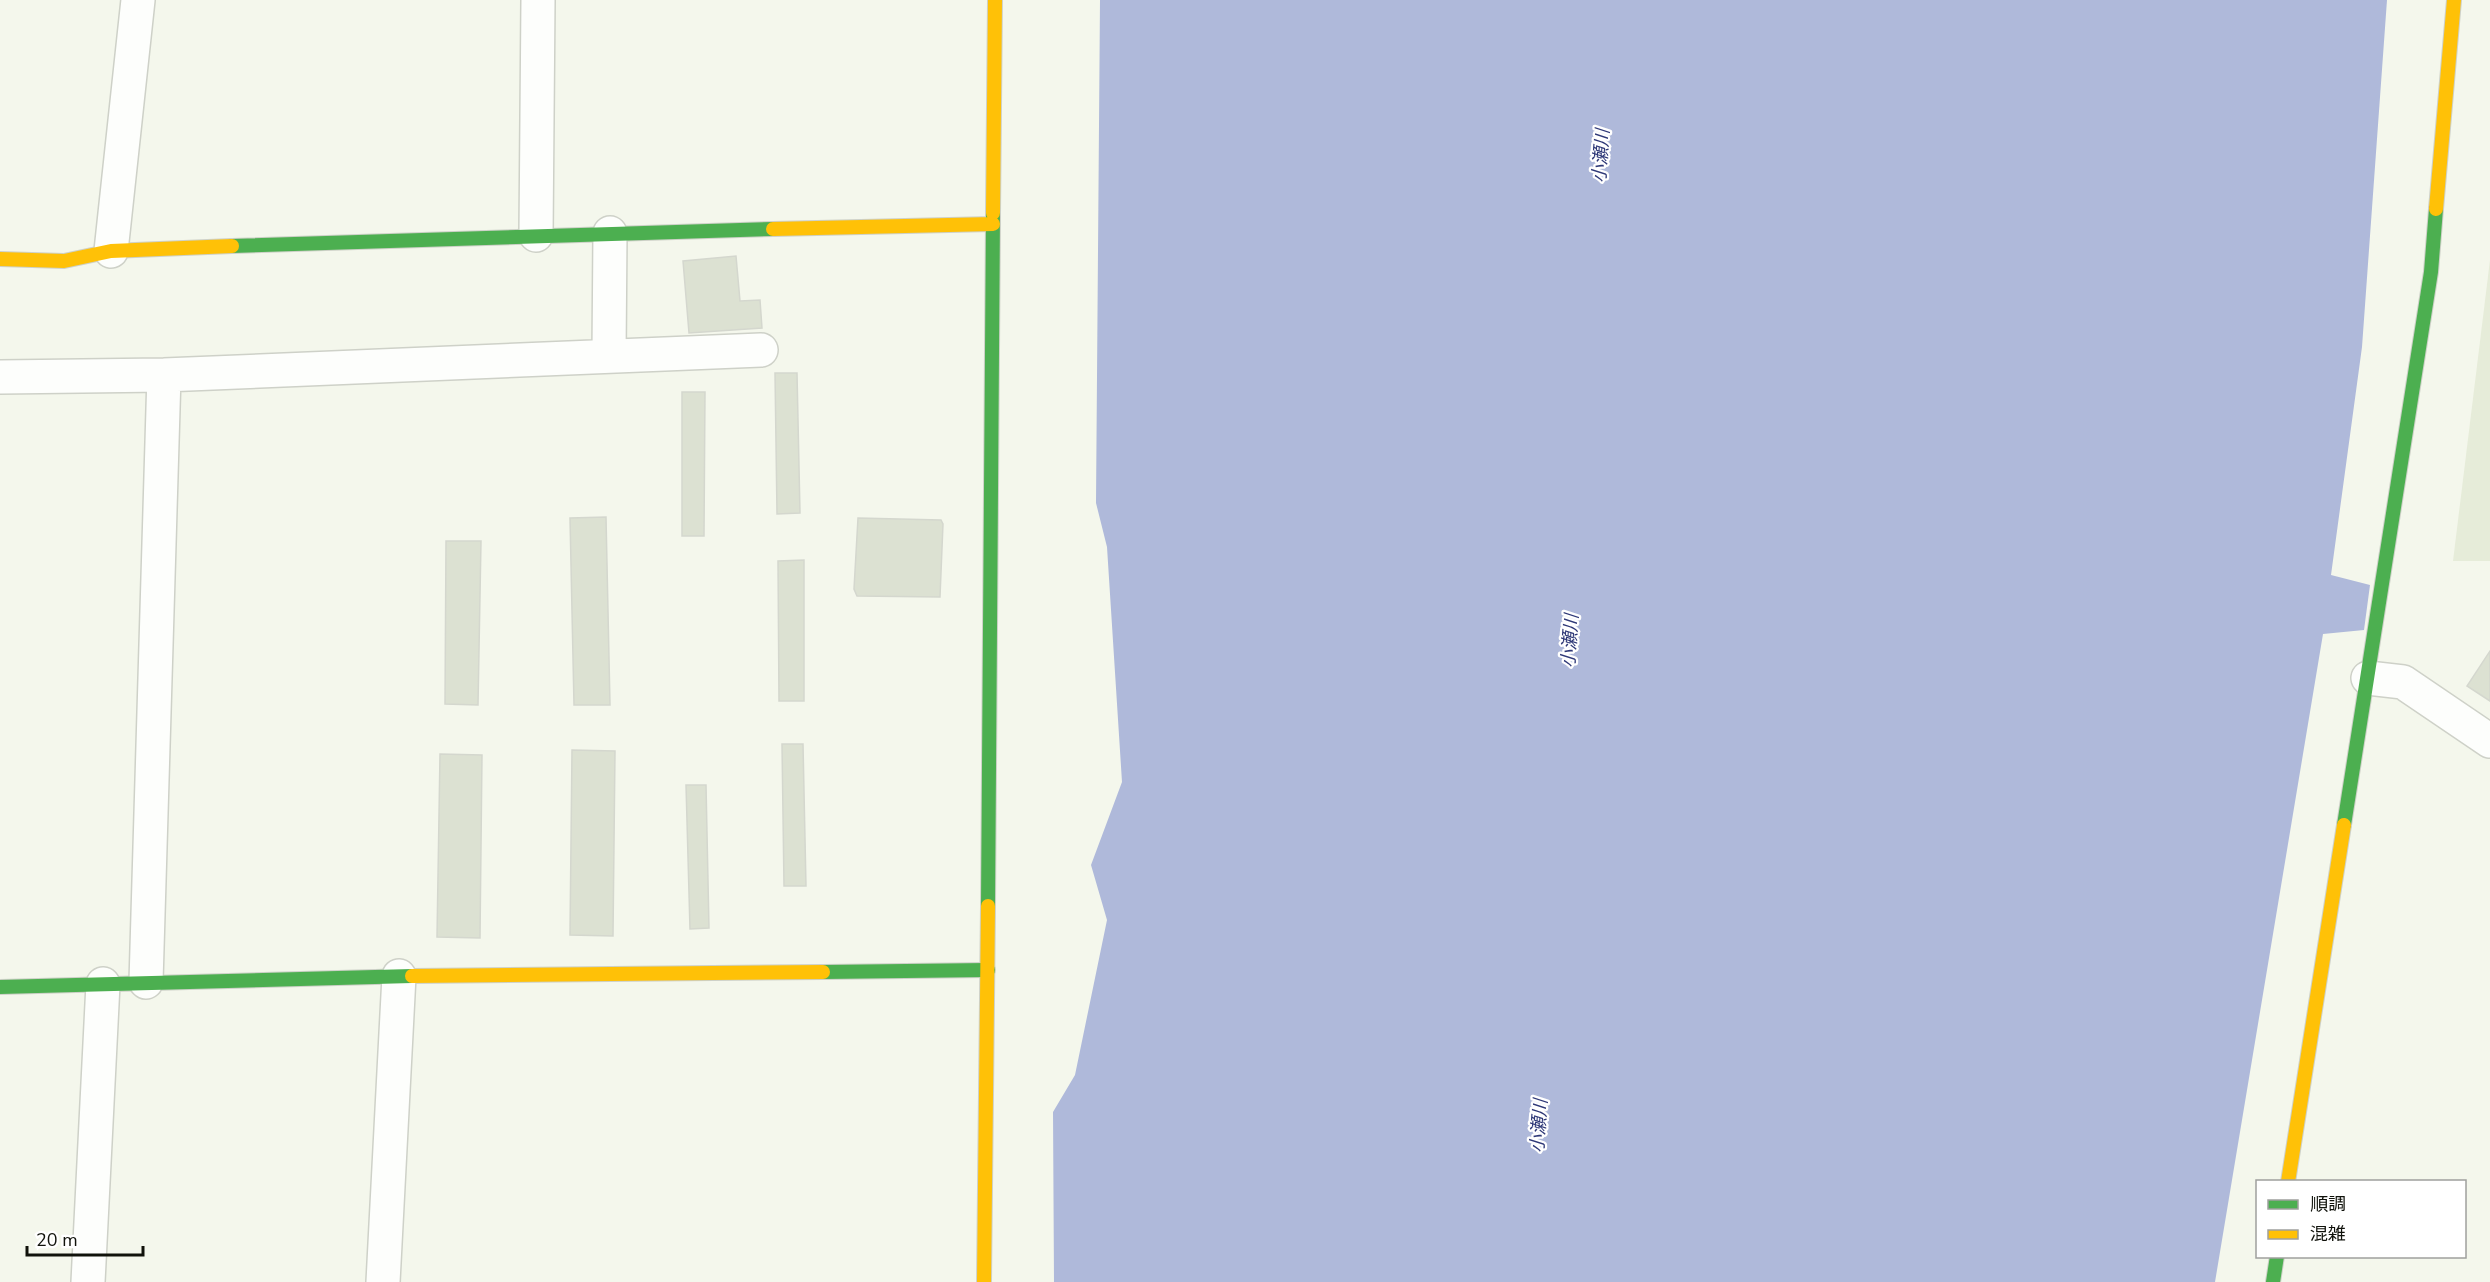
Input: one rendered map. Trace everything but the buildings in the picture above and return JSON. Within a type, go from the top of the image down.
[{"type":"street","points":[[111,251],[138,0]]},
{"type":"street","points":[[536,235],[538,0]]},
{"type":"street","points":[[984,1282],[995,0]]},
{"type":"street","points":[[2288,1180],[2431,272],[2454,0]]},
{"type":"street","points":[[0,259],[64,261],[111,251],[536,235],[993,224]]},
{"type":"street","points":[[609,355],[610,233]]},
{"type":"street","points":[[0,377],[164,375],[761,350]]},
{"type":"street","points":[[146,982],[164,375]]},
{"type":"street","points":[[2368,678],[2403,682],[2490,741]]},
{"type":"street","points":[[0,987],[399,976],[988,970]]},
{"type":"street","points":[[383,1282],[399,976]]},
{"type":"street","points":[[88,1282],[103,984]]},
{"type":"street","points":[[2272,1282],[2277,1258]]},
{"type":"shaded area","points":[[2490,260],[2490,561],[2453,561]]},
{"type":"water","name":"小瀬川","points":[[1100,0],[2387,0],[2362,347],[2331,575],[2370,585],[2364,630],[2323,634],[2215,1282],[1054,1282],[1053,1112],[1075,1075],[1107,920],[1091,865],[1122,782],[1107,547],[1096,503]]},
{"type":"traffic: fast","points":[[2344,825],[2431,272],[2436,209]]},
{"type":"traffic: fast","points":[[988,906],[993,213]]},
{"type":"traffic: fast","points":[[232,246],[773,229]]},
{"type":"traffic: fast","points":[[823,972],[988,970]]},
{"type":"traffic: fast","points":[[0,987],[412,976]]},
{"type":"traffic: fast","points":[[2273,1282],[2277,1258]]},
{"type":"traffic: slow","points":[[993,213],[995,0]]},
{"type":"traffic: slow","points":[[2436,209],[2454,0]]},
{"type":"traffic: slow","points":[[773,229],[993,224]]},
{"type":"traffic: slow","points":[[0,259],[64,261],[111,251],[232,246]]},
{"type":"traffic: slow","points":[[2288,1180],[2344,825]]},
{"type":"traffic: slow","points":[[984,1282],[988,906]]},
{"type":"traffic: slow","points":[[412,976],[823,972]]}]
